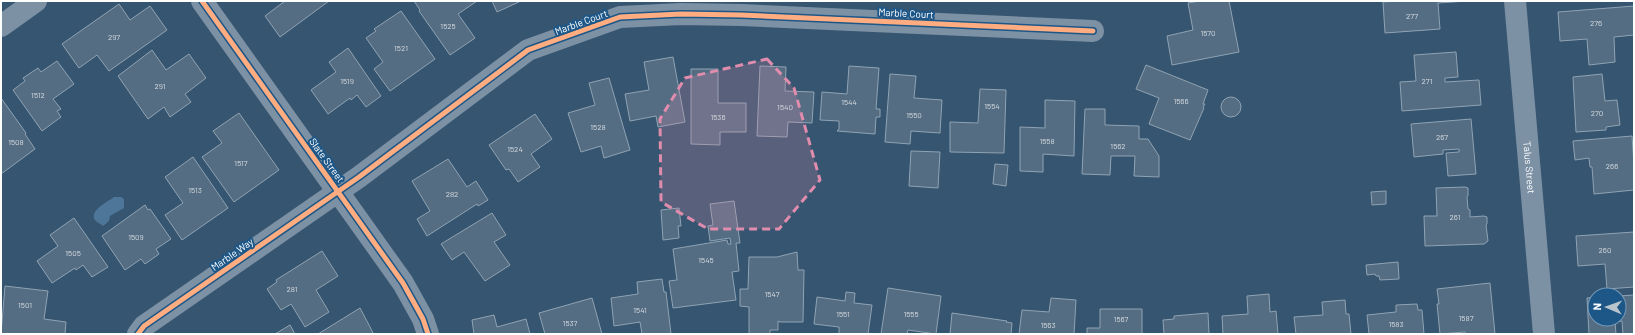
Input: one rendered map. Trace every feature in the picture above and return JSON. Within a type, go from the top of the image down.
[{"type":"street","points":[[1,26],[36,1]]},
{"type":"street","name":"Slate Street","points":[[202,1],[403,283],[423,319],[428,334]]},
{"type":"street","name":"Talus Street","points":[[1515,1],[1544,334]]},
{"type":"street","name":"Marble Court","points":[[338,191],[359,177],[528,50],[620,17],[681,14],[741,15],[1093,31]]},
{"type":"street","name":"Marble Way","points":[[138,334],[144,326],[338,191]]},
{"type":"highlighted area","points":[[767,59],[794,88],[820,180],[779,229],[708,229],[661,202],[660,119],[685,78]]},
{"type":"water","points":[[114,197],[121,197],[124,199],[124,208],[110,216],[109,221],[103,226],[95,220],[95,213],[100,207]]},
{"type":"building","points":[[285,1],[329,1],[280,37],[265,16]]},
{"type":"building","points":[[414,1],[477,1],[458,14],[475,38],[450,55],[419,11],[420,10]]},
{"type":"building","points":[[492,1],[521,1],[497,12]]},
{"type":"building","points":[[1200,1],[1229,1],[1239,52],[1172,65],[1167,36],[1193,30],[1188,3]]},
{"type":"building","points":[[1468,1],[1438,3],[1440,29],[1385,33],[1383,2]]},
{"type":"building","points":[[119,4],[130,20],[150,6],[167,30],[109,71],[97,55],[79,68],[62,44]]},
{"type":"building","points":[[1634,6],[1634,35],[1614,37],[1615,62],[1589,65],[1587,39],[1560,41],[1558,12]]},
{"type":"building","points":[[401,11],[435,59],[390,91],[374,69],[383,62],[366,38],[376,31],[374,29]]},
{"type":"building","points":[[348,48],[381,96],[366,107],[357,95],[351,100],[350,98],[328,114],[311,90],[336,72],[329,62]]},
{"type":"building","points":[[152,50],[166,70],[189,54],[206,78],[185,94],[191,102],[170,117],[164,107],[148,119],[118,76]]},
{"type":"building","points":[[1456,52],[1458,77],[1445,78],[1445,82],[1479,80],[1481,105],[1402,111],[1400,82],[1416,81],[1414,55]]},
{"type":"building","points":[[673,57],[685,122],[658,127],[656,116],[630,121],[625,94],[649,90],[644,62]]},
{"type":"building","points":[[57,61],[74,84],[53,99],[61,109],[57,111],[61,117],[42,131],[13,90],[25,81],[23,78],[38,68],[41,72]]},
{"type":"building","points":[[1146,65],[1208,90],[1203,104],[1205,104],[1203,107],[1204,108],[1190,140],[1149,124],[1159,98],[1136,89]]},
{"type":"building","points":[[760,66],[786,67],[785,91],[814,92],[812,123],[788,122],[787,137],[757,136]]},
{"type":"building","points":[[849,66],[879,68],[876,109],[880,109],[880,117],[876,117],[875,134],[837,131],[839,129],[839,121],[820,120],[822,92],[847,94]]},
{"type":"building","points":[[691,69],[718,69],[718,103],[746,103],[746,132],[720,132],[720,145],[691,144]]},
{"type":"building","points":[[890,74],[916,76],[914,98],[942,100],[940,133],[911,131],[910,144],[885,142]]},
{"type":"building","points":[[1602,74],[1605,101],[1617,100],[1620,125],[1606,127],[1606,130],[1576,132],[1573,77]]},
{"type":"building","points":[[609,78],[630,150],[604,158],[601,146],[581,152],[568,113],[595,105],[589,83]]},
{"type":"building","points":[[980,89],[1006,90],[1004,153],[950,152],[950,122],[978,123]]},
{"type":"building","points":[[1231,97],[1238,100],[1241,107],[1238,114],[1231,117],[1224,114],[1221,107],[1224,100]]},
{"type":"building","points":[[1,98],[26,133],[25,134],[35,149],[1,174]]},
{"type":"building","points":[[1045,100],[1075,101],[1074,156],[1043,154],[1043,172],[1020,171],[1020,127],[1045,128]]},
{"type":"building","points":[[1085,109],[1105,109],[1105,125],[1139,126],[1139,139],[1148,139],[1159,156],[1159,177],[1134,176],[1135,156],[1111,156],[1110,175],[1082,174]]},
{"type":"building","points":[[239,113],[279,170],[234,202],[202,157],[222,143],[213,131]]},
{"type":"building","points":[[535,114],[552,139],[531,154],[540,167],[518,182],[509,169],[506,170],[489,145]]},
{"type":"building","points":[[1471,119],[1476,174],[1448,176],[1446,153],[1459,152],[1459,149],[1443,150],[1443,154],[1414,157],[1411,124]]},
{"type":"building","points":[[1632,136],[1634,190],[1594,194],[1592,167],[1590,167],[1589,158],[1575,160],[1573,141]]},
{"type":"building","points":[[911,151],[940,152],[938,188],[909,186]]},
{"type":"building","points":[[193,157],[228,208],[182,240],[165,215],[183,203],[165,177]]},
{"type":"building","points":[[448,159],[467,187],[476,181],[488,200],[478,206],[477,204],[427,236],[417,219],[430,211],[412,181]]},
{"type":"building","points":[[995,164],[1008,165],[1006,186],[993,184]]},
{"type":"building","points":[[1436,188],[1468,188],[1467,197],[1470,217],[1487,217],[1486,225],[1488,241],[1484,244],[1425,246],[1424,216],[1437,216]]},
{"type":"building","points":[[1386,191],[1386,204],[1372,205],[1371,192]]},
{"type":"building","points":[[734,201],[740,243],[736,243],[739,271],[732,272],[736,300],[673,308],[669,281],[677,280],[673,249],[727,240],[728,244],[731,244],[730,238],[710,241],[708,226],[713,225],[710,204]]},
{"type":"building","points":[[145,205],[148,210],[150,209],[171,239],[156,249],[159,254],[145,264],[141,259],[125,270],[102,236]]},
{"type":"building","points":[[679,208],[681,226],[678,226],[679,238],[663,240],[661,210]]},
{"type":"building","points":[[492,213],[506,235],[494,242],[510,265],[485,281],[464,252],[452,260],[441,244]]},
{"type":"building","points":[[74,218],[108,267],[92,277],[83,265],[76,270],[75,268],[52,283],[37,261],[58,246],[50,235]]},
{"type":"building","points":[[1634,232],[1634,287],[1607,287],[1605,264],[1578,266],[1576,236]]},
{"type":"building","points":[[322,251],[338,276],[316,290],[329,312],[305,327],[291,304],[281,310],[267,289],[277,282],[276,280]]},
{"type":"building","points":[[797,252],[798,270],[804,270],[803,322],[778,321],[778,330],[770,330],[770,334],[749,334],[749,307],[740,306],[740,289],[748,289],[749,257],[777,257]]},
{"type":"building","points":[[1398,262],[1399,279],[1380,280],[1379,276],[1376,276],[1375,274],[1367,275],[1366,265]]},
{"type":"building","points":[[662,279],[664,292],[666,292],[671,334],[642,334],[640,322],[614,326],[611,298],[638,294],[637,282]]},
{"type":"building","points":[[1490,283],[1495,334],[1465,334],[1465,332],[1440,334],[1437,289]]},
{"type":"building","points":[[5,286],[48,291],[44,319],[66,322],[65,334],[1,334]]},
{"type":"building","points":[[888,288],[941,296],[936,334],[908,330],[907,334],[881,334]]},
{"type":"building","points":[[846,292],[855,293],[854,303],[872,305],[868,334],[839,334],[839,327],[814,324],[817,297],[845,301]]},
{"type":"building","points":[[1269,294],[1270,312],[1276,311],[1278,334],[1223,334],[1222,316],[1248,314],[1247,296]]},
{"type":"building","points":[[1627,295],[1634,295],[1634,334],[1623,334],[1622,327],[1627,327]]},
{"type":"building","points":[[592,298],[602,334],[545,334],[539,313]]},
{"type":"building","points":[[1051,298],[1076,300],[1074,334],[1019,334],[1022,310],[1049,312]]},
{"type":"building","points":[[1345,300],[1346,314],[1349,314],[1351,334],[1296,334],[1294,317],[1323,315],[1322,302]]},
{"type":"building","points":[[1417,304],[1418,310],[1422,310],[1424,334],[1369,334],[1367,315],[1396,312],[1396,305]]},
{"type":"building","points":[[360,308],[373,333],[318,334]]},
{"type":"building","points":[[1100,309],[1142,309],[1142,334],[1087,334],[1087,328],[1100,328]]},
{"type":"building","points":[[952,313],[1007,321],[1006,322],[1012,323],[1011,334],[950,334]]},
{"type":"building","points":[[1208,313],[1209,334],[1164,334],[1163,320],[1174,319],[1174,316]]},
{"type":"building","points":[[494,315],[497,327],[526,319],[530,334],[474,334],[472,320]]},
{"type":"building","points":[[290,325],[295,334],[275,334]]},
{"type":"building","points":[[1589,327],[1615,327],[1616,334],[1589,334]]},
{"type":"cycle path","points":[[202,1],[403,283],[423,319],[428,334]]},
{"type":"cycle path","points":[[138,334],[144,326],[359,177],[528,50],[620,17],[681,14],[741,15],[1093,31]]}]
